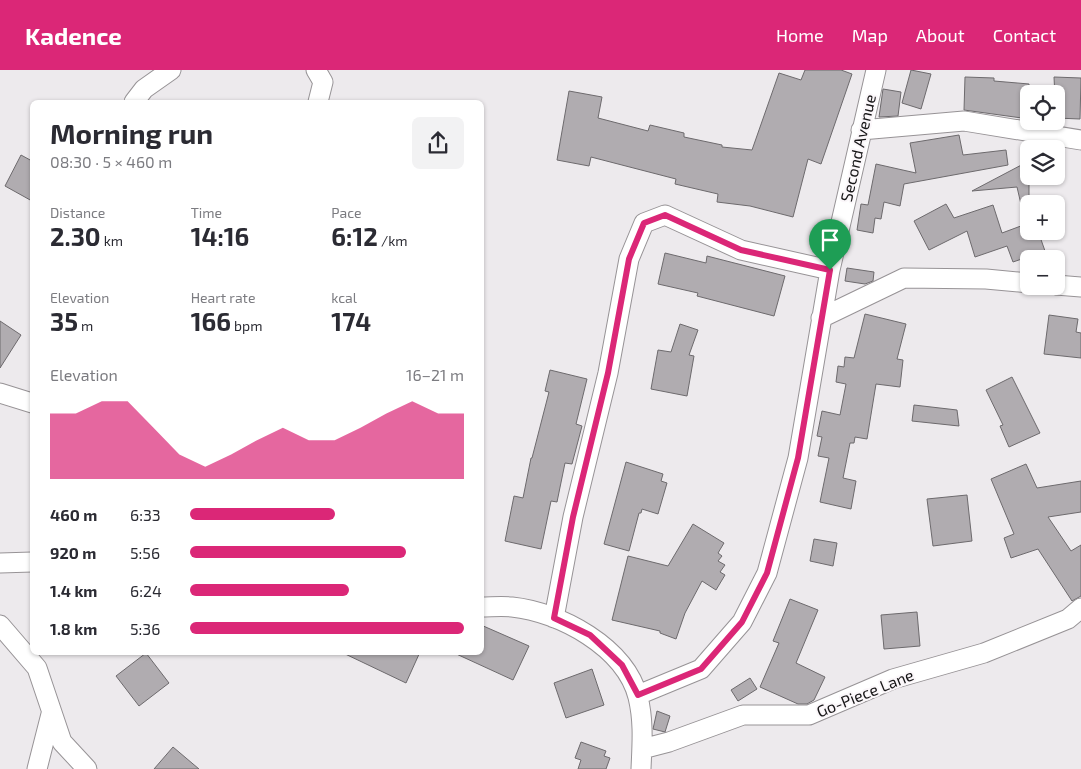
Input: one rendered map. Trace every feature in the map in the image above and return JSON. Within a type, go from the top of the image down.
[{"type":"street","points":[[136,100],[144,89],[171,70]]},
{"type":"street","points":[[316,70],[323,82],[318,100]]},
{"type":"street","name":"Second Avenue","points":[[638,695],[701,669],[742,622],[767,573],[798,458],[830,270],[876,70]]},
{"type":"street","points":[[861,130],[964,121],[1081,140]]},
{"type":"street","points":[[554,618],[573,517],[608,373],[629,259],[644,223],[665,215],[741,250],[830,270]]},
{"type":"street","points":[[821,318],[904,278],[986,279],[1020,282]]},
{"type":"street","points":[[1065,286],[1081,287]]},
{"type":"street","points":[[0,393],[30,402]]},
{"type":"street","points":[[0,563],[30,562]]},
{"type":"street","points":[[484,606],[513,607],[554,618],[590,635],[622,665],[638,695],[644,729],[641,769]]},
{"type":"street","name":"Go-Piece Lane","points":[[642,749],[669,742],[743,715],[809,715],[893,679],[984,653],[1068,620],[1081,608]]},
{"type":"street","points":[[0,625],[37,668],[62,742],[87,769]]},
{"type":"street","points":[[37,769],[51,714]]},
{"type":"building","points":[[805,70],[841,70],[852,74],[821,164],[808,159],[793,217],[750,206],[717,202],[718,194],[675,184],[676,179],[591,157],[589,166],[557,160],[569,91],[602,97],[598,118],[648,131],[650,125],[684,133],[684,137],[722,145],[722,147],[752,150],[779,73],[801,80]]},
{"type":"building","points":[[911,70],[931,74],[921,109],[902,103]]},
{"type":"building","points":[[965,77],[994,78],[994,81],[1029,84],[1020,85],[1020,118],[964,110]]},
{"type":"building","points":[[1054,77],[1081,78],[1080,119],[1065,118],[1065,85],[1054,85]]},
{"type":"building","points":[[883,89],[901,92],[898,116],[879,117]]},
{"type":"building","points":[[959,135],[963,155],[1006,150],[1008,165],[904,184],[900,206],[884,202],[881,219],[875,218],[873,233],[857,230],[861,204],[868,205],[876,164],[916,173],[910,143]]},
{"type":"building","points":[[21,155],[30,160],[30,200],[5,186]]},
{"type":"building","points":[[1020,166],[1020,185],[1029,185],[1029,195],[1020,195],[1020,200],[1017,187],[972,191]]},
{"type":"building","points":[[946,204],[954,218],[993,205],[1002,233],[1020,226],[1020,240],[1041,240],[1045,250],[1020,250],[1020,260],[1013,262],[1007,246],[975,257],[967,231],[929,250],[914,221]]},
{"type":"building","points":[[665,253],[706,263],[707,256],[785,276],[774,316],[697,296],[698,293],[658,284]]},
{"type":"building","points":[[847,268],[874,272],[873,281],[865,284],[845,281]]},
{"type":"building","points":[[865,314],[906,324],[897,359],[903,360],[900,387],[876,384],[867,439],[855,437],[854,443],[850,443],[843,478],[856,481],[851,509],[820,502],[829,458],[818,456],[822,437],[817,436],[822,411],[840,415],[846,384],[836,382],[838,366],[844,367],[845,357],[854,358]]},
{"type":"building","points":[[1049,315],[1078,319],[1076,332],[1081,333],[1081,358],[1044,354]]},
{"type":"building","points":[[0,321],[21,335],[0,368]]},
{"type":"building","points":[[680,324],[698,330],[689,355],[694,356],[687,396],[651,389],[658,350],[671,352]]},
{"type":"building","points":[[550,370],[587,379],[576,424],[582,426],[572,464],[565,463],[557,502],[551,501],[541,549],[505,541],[514,496],[523,498],[531,458],[549,392],[545,391]]},
{"type":"building","points":[[1012,377],[1040,433],[1009,447],[1000,426],[1003,425],[986,390]]},
{"type":"building","points":[[914,405],[957,410],[959,426],[912,421]]},
{"type":"building","points":[[626,462],[663,474],[661,481],[667,483],[658,514],[642,509],[641,513],[639,513],[629,551],[604,544]]},
{"type":"building","points":[[1026,464],[1037,488],[1081,481],[1081,512],[1048,517],[1071,551],[1081,545],[1081,596],[1072,601],[1038,549],[1011,558],[1004,538],[1014,534],[991,479]]},
{"type":"building","points":[[967,495],[972,541],[933,546],[927,499]]},
{"type":"building","points":[[693,524],[724,543],[718,553],[722,556],[718,561],[725,565],[720,572],[725,575],[716,590],[702,581],[685,613],[676,639],[660,633],[660,631],[612,620],[628,556],[668,566]]},
{"type":"building","points":[[814,539],[837,543],[833,566],[810,561]]},
{"type":"building","points":[[790,599],[818,610],[796,663],[825,677],[814,700],[807,704],[798,704],[760,687],[779,643],[773,641]]},
{"type":"building","points":[[917,612],[920,646],[884,649],[881,615]]},
{"type":"building","points":[[484,626],[529,646],[513,680],[459,655],[484,655]]},
{"type":"building","points":[[143,655],[148,655],[169,683],[139,706],[116,676]]},
{"type":"building","points":[[347,655],[419,655],[406,683]]},
{"type":"building","points":[[592,669],[604,705],[566,718],[554,683]]},
{"type":"building","points":[[750,678],[757,689],[738,701],[731,690]]},
{"type":"building","points":[[657,711],[670,716],[665,732],[653,729]]},
{"type":"building","points":[[581,742],[606,751],[604,756],[610,758],[606,769],[578,769],[581,760],[575,758]]},
{"type":"building","points":[[173,747],[199,769],[154,769]]},
{"type":"route","points":[[665,215],[741,250],[830,270],[798,458],[767,573],[742,622],[701,669],[638,695],[622,665],[590,635],[554,618],[573,517],[608,373],[629,259],[644,223],[665,215]]}]
